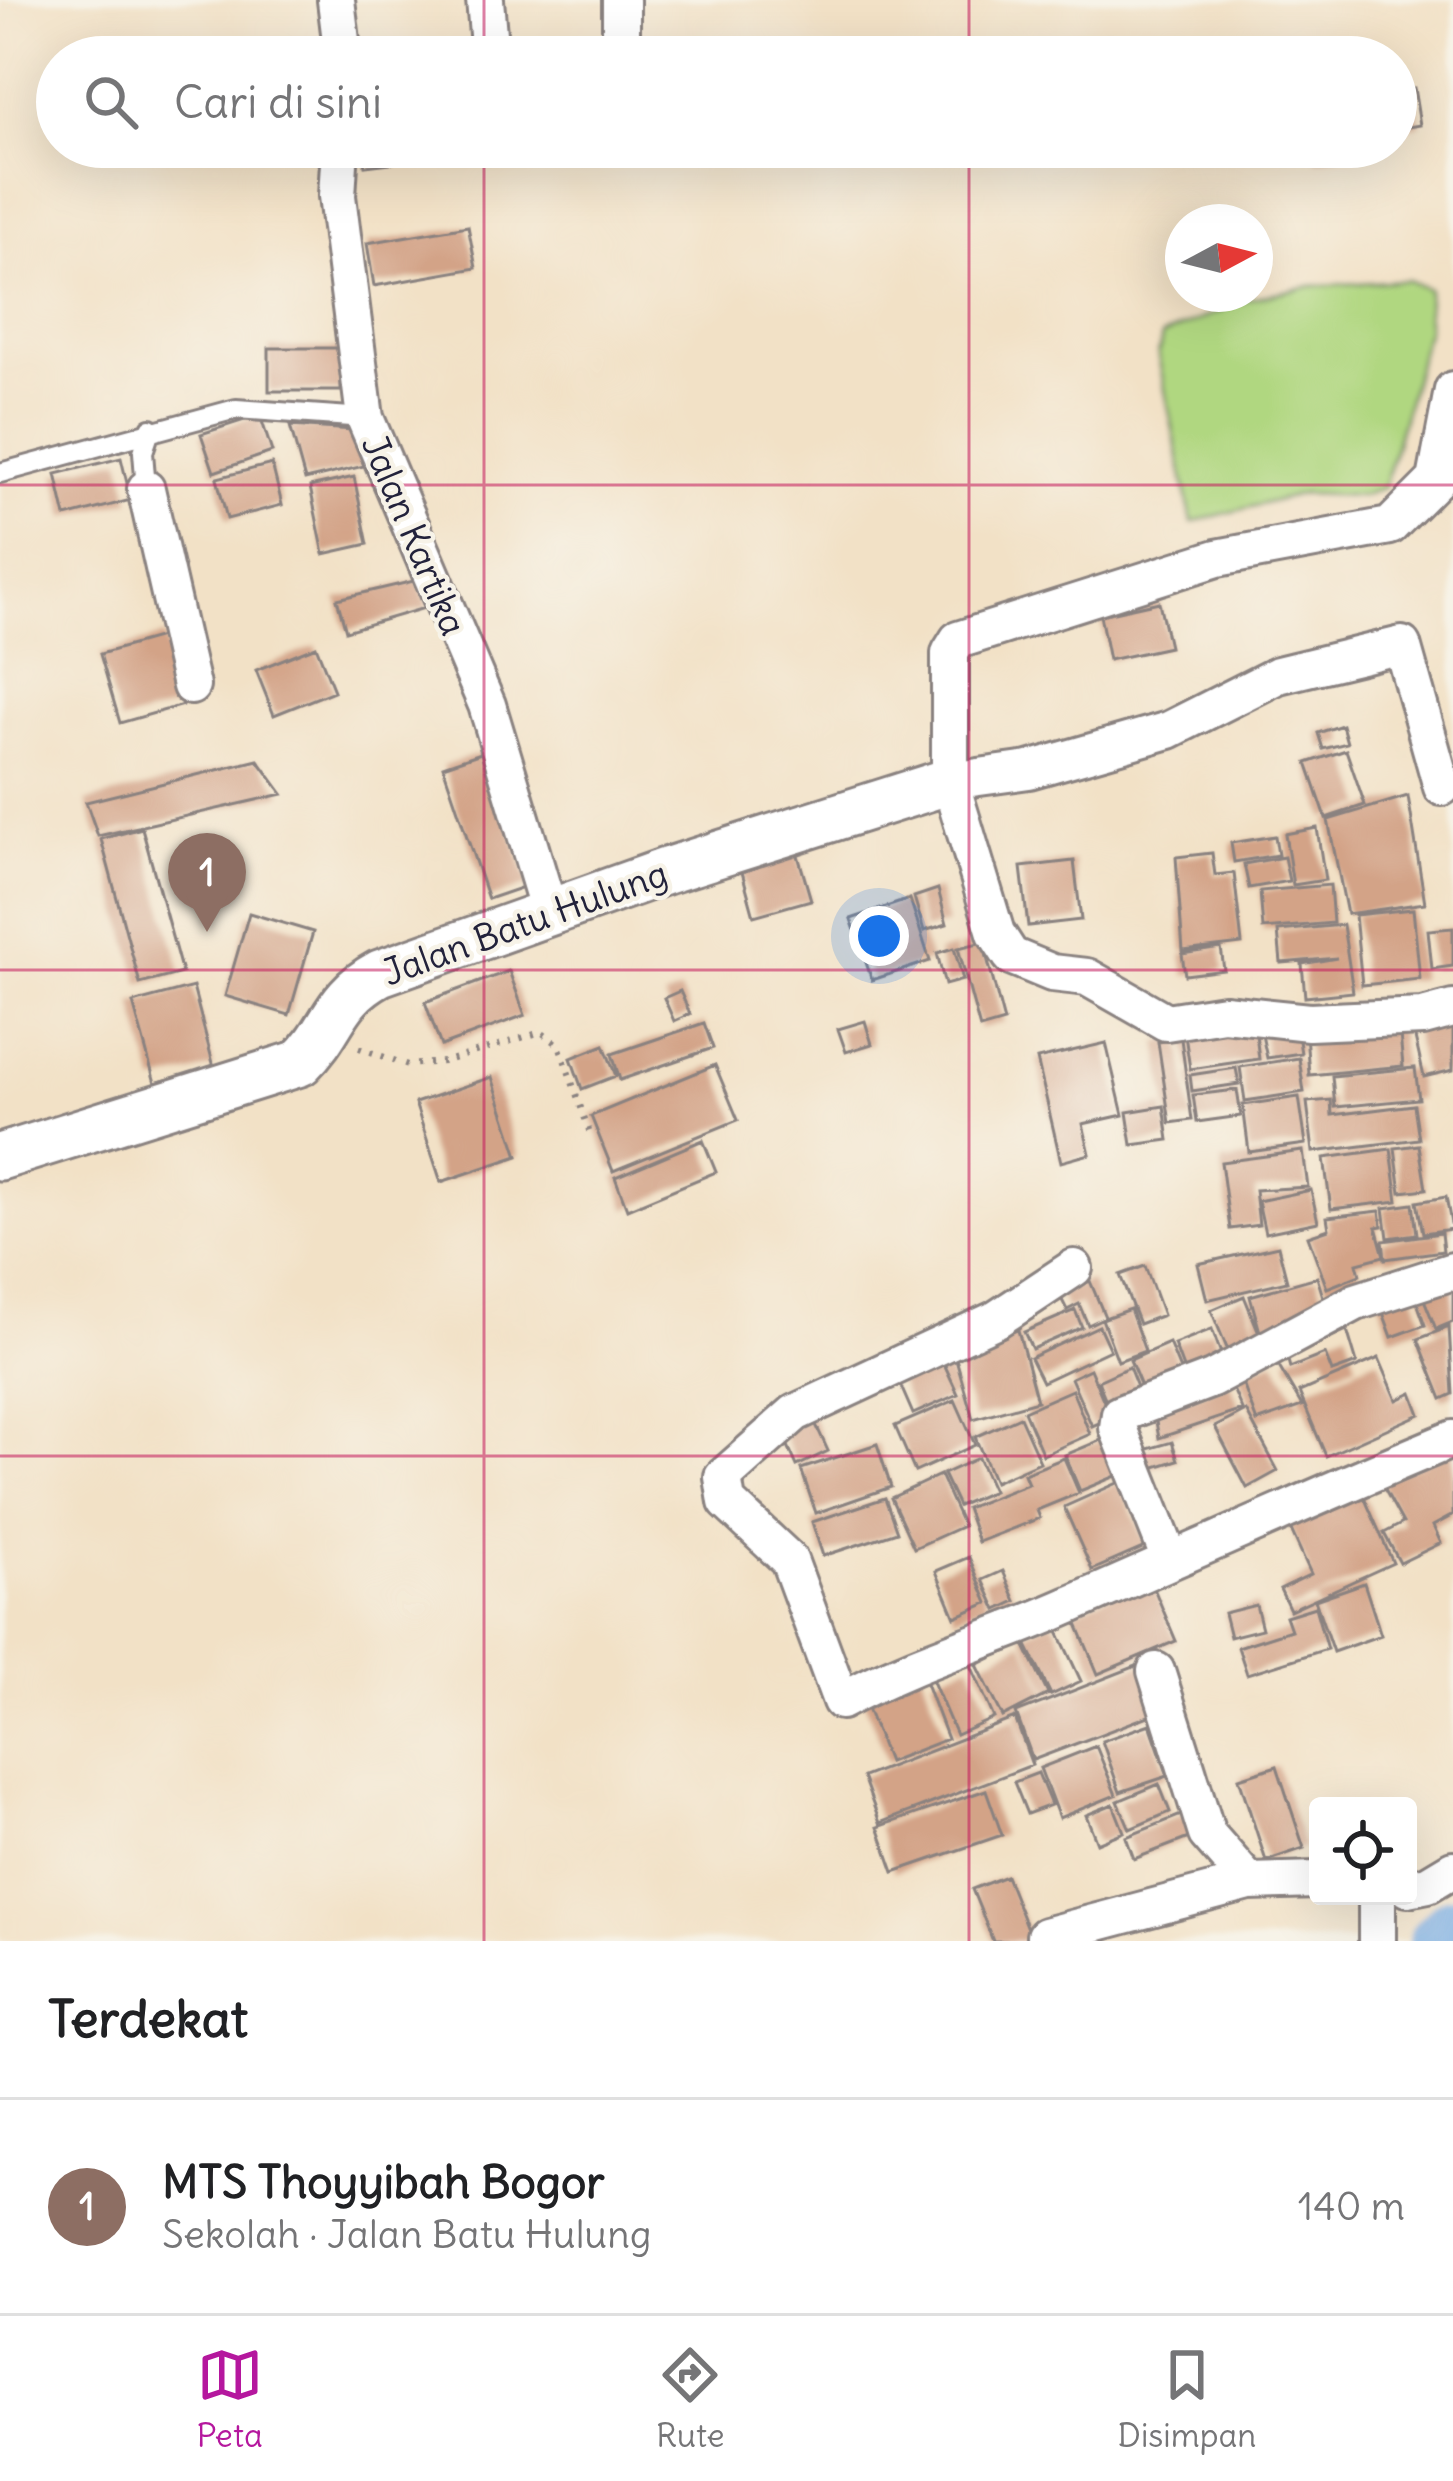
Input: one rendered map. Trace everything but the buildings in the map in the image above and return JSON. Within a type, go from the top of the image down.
[{"type":"street","points":[[335,0],[340,36]]},
{"type":"street","points":[[484,0],[488,36]]},
{"type":"street","points":[[621,0],[621,36]]},
{"type":"street","name":"Jalan Kartika","points":[[339,168],[338,196],[365,418],[487,705],[549,911]]},
{"type":"street","points":[[1453,390],[1446,459],[1436,480],[1390,526],[1216,558],[958,640],[950,653],[950,781],[996,933],[1011,956],[1052,973],[1087,977],[1166,1022],[1224,1013],[1309,1022],[1423,1016],[1453,1009]]},
{"type":"street","points":[[146,489],[191,686]]},
{"type":"street","points":[[950,781],[1029,770],[1169,730],[1278,675],[1402,645],[1442,787]]},
{"type":"street","name":"Jalan Batu Hulung","points":[[320,1044],[348,990],[400,965],[549,911],[950,781]]},
{"type":"street","points":[[0,1157],[300,1064],[320,1044]]},
{"type":"street","points":[[1074,1268],[997,1318],[795,1414],[722,1478],[727,1502],[789,1560],[841,1701],[897,1670],[1066,1607],[1169,1557],[1453,1439]]},
{"type":"street","points":[[1169,1557],[1118,1428],[1120,1414],[1212,1379],[1356,1302],[1453,1271]]},
{"type":"street","points":[[1156,1671],[1208,1834],[1249,1882]]},
{"type":"street","points":[[1417,1886],[1453,1869]]},
{"type":"street","points":[[1045,1936],[1249,1882],[1309,1880]]},
{"type":"street","points":[[1377,1905],[1377,1941]]},
{"type":"lane","points":[[0,473],[151,428],[236,409],[365,418]]},
{"type":"lane","points":[[146,489],[143,452],[151,428]]},
{"type":"path","points":[[320,1044],[377,1050],[408,1065],[443,1063],[541,1032],[559,1045],[592,1139]]},
{"type":"green space","points":[[1407,280],[1428,289],[1427,330],[1384,487],[1362,496],[1302,494],[1192,522],[1158,356],[1162,336],[1217,312],[1273,312],[1273,294],[1311,286]]},
{"type":"waterway","points":[[1439,1941],[1453,1927]]},
{"type":"place","name":"MTS Thoyyibah Bogor","points":[[207,932]]}]
